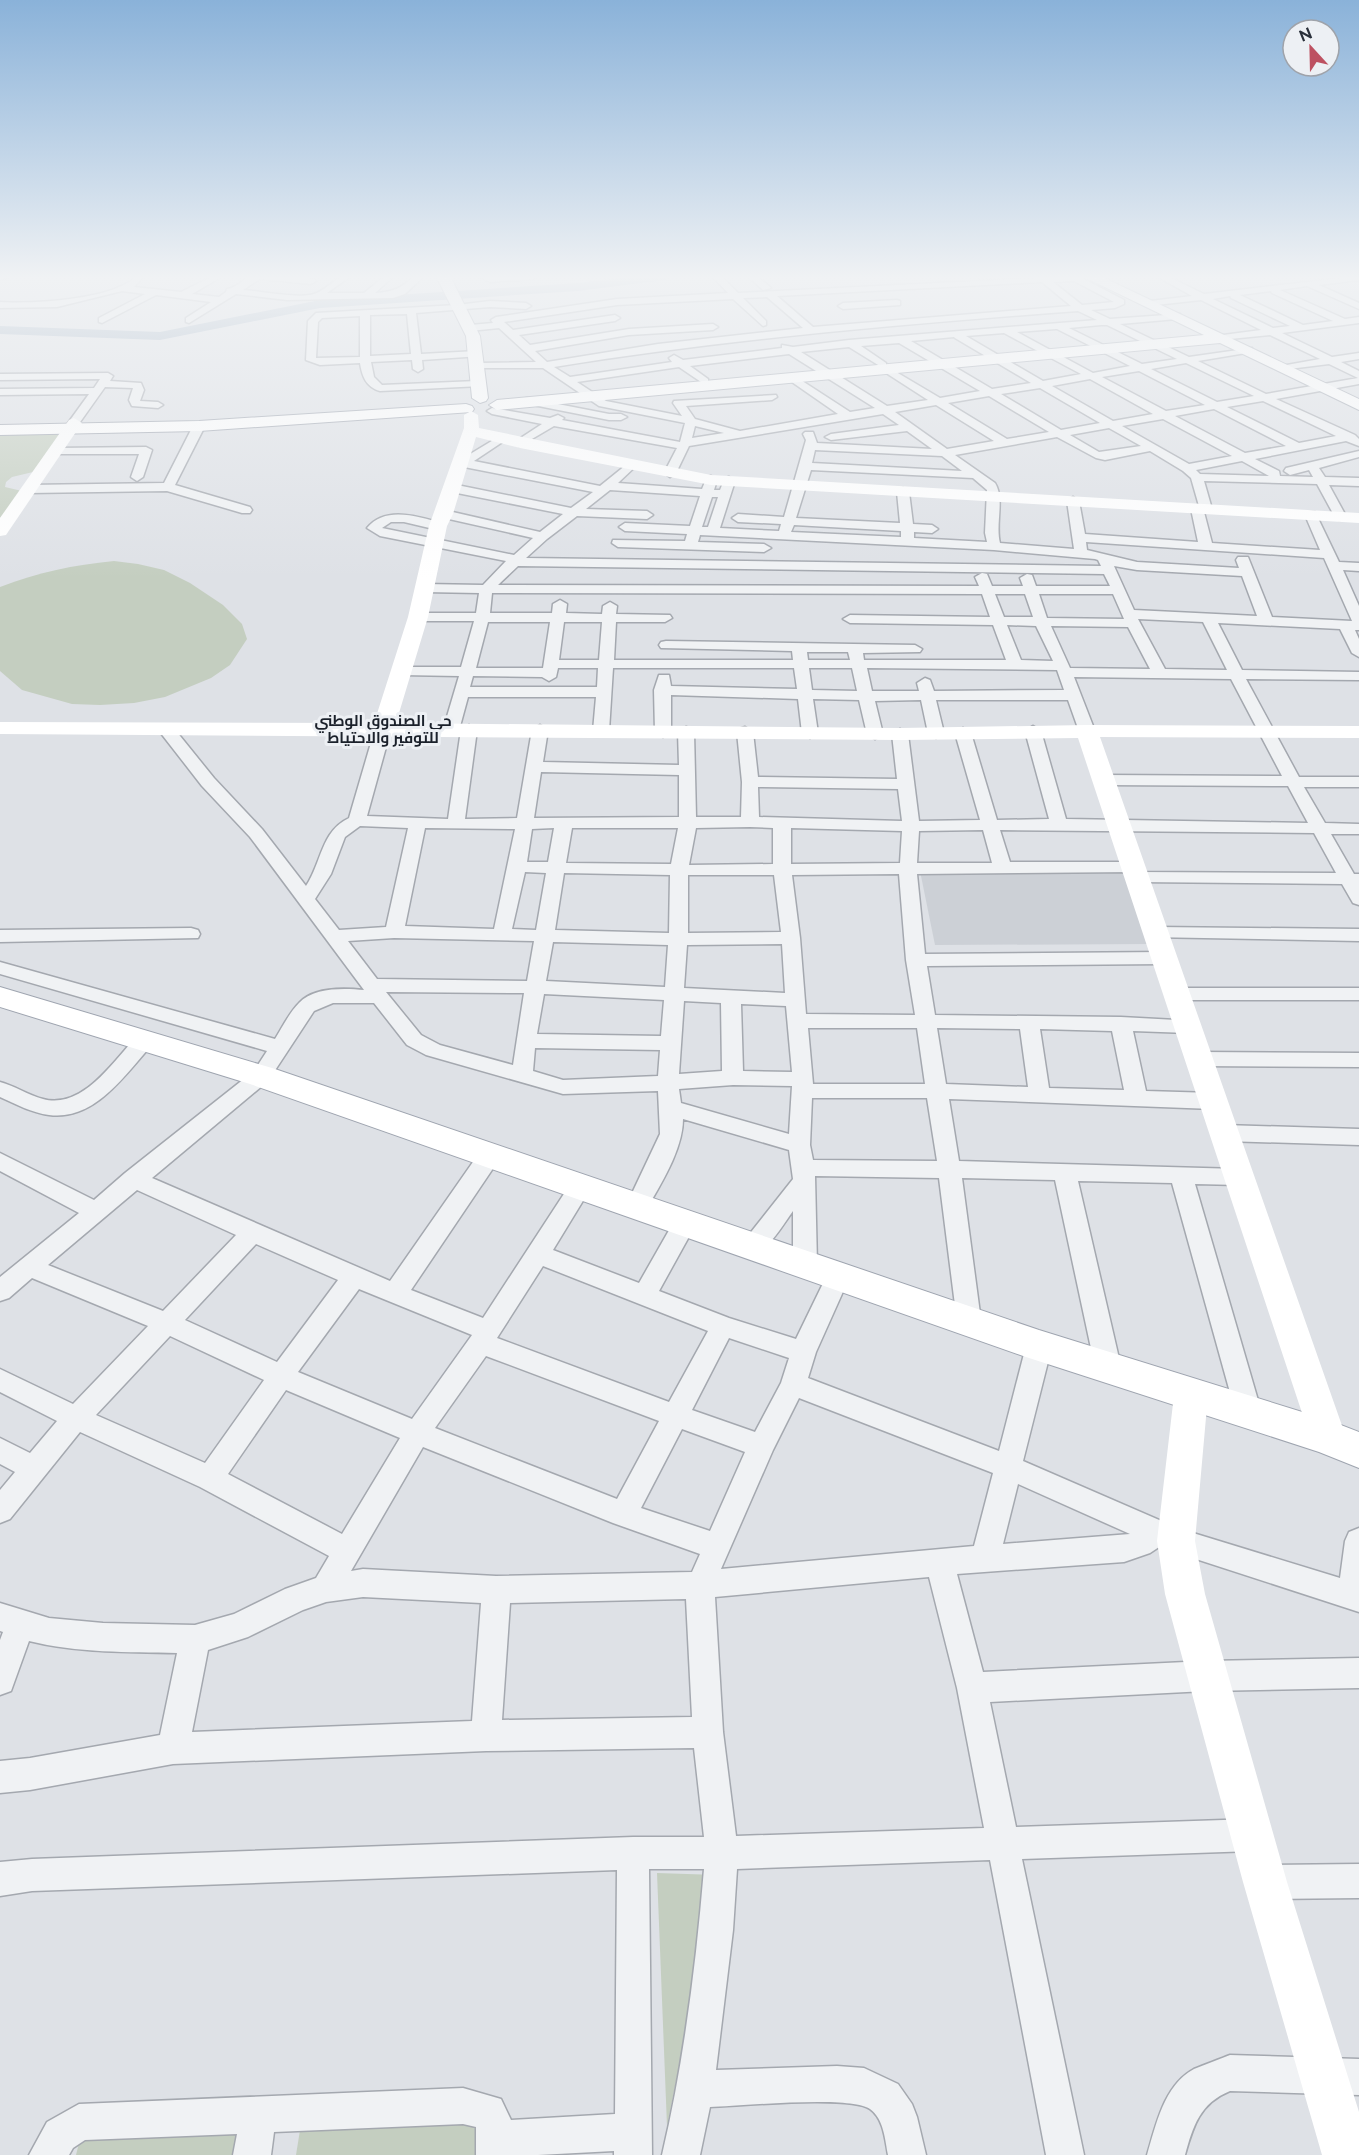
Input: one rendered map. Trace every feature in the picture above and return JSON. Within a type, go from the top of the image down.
[{"type":"main road","points":[[383,729],[418,617],[439,528],[452,488],[466,457],[480,408],[479,377]]},
{"type":"main road","points":[[5,427],[199,426],[480,408],[704,381],[772,377]]},
{"type":"main road","points":[[72,426],[480,408],[527,401],[563,405],[590,394],[637,398],[669,389],[803,377]]},
{"type":"main road","points":[[1303,377],[1358,404]]},
{"type":"main road","points":[[480,408],[500,439],[670,473],[709,486],[801,485],[1359,518]]},
{"type":"main road","points":[[0,531],[72,426]]},
{"type":"main road","points":[[0,728],[874,734],[1033,731],[1359,732]]},
{"type":"main road","points":[[1087,731],[1328,1437]]},
{"type":"main road","points":[[0,997],[143,1042],[271,1062],[490,1155],[1039,1346],[1328,1437],[1359,1450]]},
{"type":"main road","points":[[1191,1395],[1167,1536],[1266,1882],[1341,2077],[1347,2155]]},
{"type":"street","points":[[16,392],[28,377]]},
{"type":"street","points":[[72,426],[108,377]]},
{"type":"street","points":[[368,377],[369,383],[374,387],[421,386],[480,408],[646,440],[684,444],[742,430],[806,423],[1087,377]]},
{"type":"street","points":[[419,377],[421,386]]},
{"type":"street","points":[[563,377],[603,404],[742,430]]},
{"type":"street","points":[[568,380],[591,377]]},
{"type":"street","points":[[698,377],[704,381]]},
{"type":"street","points":[[833,377],[885,410],[991,486],[992,540]]},
{"type":"street","points":[[899,377],[1005,443]]},
{"type":"street","points":[[964,377],[1100,456],[1154,447]]},
{"type":"street","points":[[1027,377],[1154,447],[1197,477],[1206,546]]},
{"type":"street","points":[[1092,377],[1275,474]]},
{"type":"street","points":[[1157,377],[1297,447]]},
{"type":"street","points":[[1221,377],[1356,439]]},
{"type":"street","points":[[811,443],[946,453],[1323,386],[1350,377]]},
{"type":"street","points":[[793,378],[848,416]]},
{"type":"street","points":[[753,381],[806,423]]},
{"type":"street","points":[[0,392],[137,385],[139,390],[134,400],[136,404],[159,405]]},
{"type":"street","points":[[669,389],[691,421]]},
{"type":"street","points":[[520,443],[551,422],[563,405],[616,418],[637,398],[661,414]]},
{"type":"street","points":[[678,403],[727,405],[780,403]]},
{"type":"street","points":[[670,473],[684,444],[691,421]]},
{"type":"street","points":[[784,590],[781,564],[783,542],[801,485],[811,443],[808,433],[793,425]]},
{"type":"street","points":[[168,487],[199,426]]},
{"type":"street","points":[[811,443],[909,427]]},
{"type":"street","points":[[466,457],[500,439]]},
{"type":"street","points":[[1187,468],[1297,447],[1356,439]]},
{"type":"street","points":[[456,824],[462,692],[482,619],[486,589],[542,536],[605,488],[646,440]]},
{"type":"street","points":[[56,451],[146,450],[137,477]]},
{"type":"street","points":[[1260,477],[1359,454]]},
{"type":"street","points":[[466,457],[500,457]]},
{"type":"street","points":[[466,457],[548,479],[605,488],[709,486],[695,524],[690,546]]},
{"type":"street","points":[[804,466],[975,475]]},
{"type":"street","points":[[1314,466],[1348,468]]},
{"type":"street","points":[[1314,466],[1340,516]]},
{"type":"street","points":[[548,479],[560,471],[556,468]]},
{"type":"street","points":[[874,490],[878,471]]},
{"type":"street","points":[[1197,477],[1260,477],[1359,482]]},
{"type":"street","points":[[29,489],[168,487],[246,510]]},
{"type":"street","points":[[713,531],[727,487]]},
{"type":"street","points":[[452,488],[626,521],[695,524],[718,518],[908,527],[992,540],[1020,548],[1097,555],[1106,565],[1159,672]]},
{"type":"street","points":[[903,492],[908,527],[895,566],[919,665],[929,696],[936,733]]},
{"type":"street","points":[[1073,501],[1081,553]]},
{"type":"street","points":[[1311,515],[1331,560],[1354,624],[1359,653]]},
{"type":"street","points":[[606,564],[618,543],[626,521]]},
{"type":"street","points":[[695,524],[713,531],[783,542]]},
{"type":"street","points":[[439,528],[542,536]]},
{"type":"street","points":[[439,528],[513,561],[1023,568],[1106,565],[1248,572]]},
{"type":"street","points":[[618,543],[690,546],[837,538],[975,545],[992,540]]},
{"type":"street","points":[[837,538],[854,646],[874,734]]},
{"type":"street","points":[[1079,538],[1239,548],[1331,560],[1359,567]]},
{"type":"street","points":[[1132,542],[1137,566]]},
{"type":"street","points":[[663,732],[662,690],[666,645],[665,564],[669,545]]},
{"type":"street","points":[[975,545],[977,566],[1015,664]]},
{"type":"street","points":[[1020,548],[1023,568],[1041,621],[1087,731]]},
{"type":"street","points":[[1239,548],[1266,621]]},
{"type":"street","points":[[424,588],[611,591],[1118,590]]},
{"type":"street","points":[[547,693],[563,590]]},
{"type":"street","points":[[601,731],[611,591]]},
{"type":"street","points":[[418,617],[665,618]]},
{"type":"street","points":[[850,619],[910,622],[1208,618],[1354,624]]},
{"type":"street","points":[[1208,618],[1265,731],[1353,878],[1359,899]]},
{"type":"street","points":[[666,645],[854,646],[915,649]]},
{"type":"street","points":[[798,646],[810,733]]},
{"type":"street","points":[[401,671],[550,669],[606,664],[665,663],[1015,664],[1063,669],[1359,676]]},
{"type":"street","points":[[662,690],[866,696],[1072,695]]},
{"type":"street","points":[[462,692],[603,692]]},
{"type":"street","points":[[166,729],[208,782],[256,833],[407,1032],[422,1045],[563,1087],[733,1078],[803,1085],[1040,1095],[1136,1096],[1213,1101]]},
{"type":"street","points":[[357,821],[383,729]]},
{"type":"street","points":[[502,934],[517,867],[540,730]]},
{"type":"street","points":[[1033,731],[1059,824]]},
{"type":"street","points":[[637,1206],[671,1134],[672,1108],[668,1083],[678,939],[679,870],[688,823],[686,732]]},
{"type":"street","points":[[745,732],[750,782],[750,822]]},
{"type":"street","points":[[963,733],[1002,867]]},
{"type":"street","points":[[900,734],[911,826],[908,870],[916,960],[949,1168],[969,1321]]},
{"type":"street","points":[[534,766],[686,770]]},
{"type":"street","points":[[1104,780],[1359,782]]},
{"type":"street","points":[[750,782],[905,784]]},
{"type":"street","points":[[306,899],[324,870],[335,836],[346,825],[357,821],[417,824],[524,822],[750,822],[911,826],[1059,824],[1359,829]]},
{"type":"street","points":[[522,1075],[525,1041],[558,867],[564,823]]},
{"type":"street","points":[[782,823],[782,869],[791,938],[803,1085],[800,1145],[805,1265]]},
{"type":"street","points":[[394,932],[417,824]]},
{"type":"street","points":[[517,867],[679,870],[908,870],[1002,867],[1353,878]]},
{"type":"street","points":[[333,936],[394,932],[678,939],[791,938]]},
{"type":"street","points":[[0,936],[191,934]]},
{"type":"street","points":[[916,960],[1359,935]]},
{"type":"street","points":[[0,968],[271,1062]]},
{"type":"street","points":[[0,1291],[271,1062],[302,1012],[315,1001],[376,991],[535,987],[673,992],[795,1000]]},
{"type":"street","points":[[1177,993],[1359,994]]},
{"type":"street","points":[[731,997],[733,1078]]},
{"type":"street","points":[[797,1021],[1029,1022],[1188,1026]]},
{"type":"street","points":[[1029,1022],[1040,1095]]},
{"type":"street","points":[[1121,1024],[1136,1096]]},
{"type":"street","points":[[525,1041],[671,1043]]},
{"type":"street","points":[[0,1089],[50,1108],[67,1108],[82,1102],[101,1087],[143,1042]]},
{"type":"street","points":[[1199,1059],[1359,1060]]},
{"type":"street","points":[[672,1108],[800,1145]]},
{"type":"street","points":[[1224,1133],[1359,1137]]},
{"type":"street","points":[[395,1294],[490,1155]]},
{"type":"street","points":[[0,1161],[95,1210]]},
{"type":"street","points":[[803,1176],[949,1168],[1065,1174],[1239,1177]]},
{"type":"street","points":[[1065,1174],[1107,1367]]},
{"type":"street","points":[[1181,1175],[1250,1414]]},
{"type":"street","points":[[752,1246],[803,1176]]},
{"type":"street","points":[[133,1179],[254,1231],[354,1278],[395,1294],[484,1337],[676,1416],[761,1446]]},
{"type":"street","points":[[326,1588],[417,1433],[484,1337],[581,1186]]},
{"type":"street","points":[[645,1294],[684,1224]]},
{"type":"street","points":[[0,1510],[76,1418],[254,1231]]},
{"type":"street","points":[[537,1254],[723,1326],[803,1352]]},
{"type":"street","points":[[29,1267],[165,1322],[281,1376],[417,1433],[622,1514],[717,1547]]},
{"type":"street","points":[[681,2155],[696,2089],[716,1930],[722,1853],[708,1732],[700,1585],[761,1446],[794,1384],[803,1352],[838,1276]]},
{"type":"street","points":[[210,1478],[281,1376],[354,1278]]},
{"type":"street","points":[[622,1514],[723,1326]]},
{"type":"street","points":[[984,1558],[1039,1346]]},
{"type":"street","points":[[0,1380],[76,1418],[210,1478],[348,1552]]},
{"type":"street","points":[[794,1384],[1009,1467],[1167,1536],[1355,1596],[1359,1542]]},
{"type":"street","points":[[0,1450],[34,1469]]},
{"type":"street","points":[[0,1680],[10,1621],[49,1632],[103,1637],[195,1638],[238,1627],[295,1599],[326,1588],[363,1583],[496,1590],[700,1585],[940,1564],[984,1558],[1105,1552],[1167,1536]]},
{"type":"street","points":[[940,1564],[972,1688],[1065,2155]]},
{"type":"street","points":[[486,1736],[496,1590]]},
{"type":"street","points":[[172,1748],[195,1638]]},
{"type":"street","points":[[972,1688],[1206,1676],[1359,1672]]},
{"type":"street","points":[[0,1778],[172,1748],[486,1736],[708,1732]]},
{"type":"street","points":[[0,1880],[32,1875],[633,1853],[722,1853],[1253,1835]]},
{"type":"street","points":[[48,2155],[60,2135],[79,2122],[463,2106],[488,2112],[494,2122],[495,2147],[634,2143],[633,1853]]},
{"type":"street","points":[[1266,1882],[1359,1881]]},
{"type":"street","points":[[1166,2155],[1175,2123],[1187,2099],[1205,2083],[1230,2073],[1341,2077]]},
{"type":"street","points":[[696,2089],[837,2084],[864,2086],[885,2097],[899,2117],[907,2155]]},
{"type":"street","points":[[252,2155],[259,2115]]},
{"type":"shaded area","points":[[1124,870],[1152,944],[935,945],[920,871]]},
{"type":"green space","points":[[0,433],[59,435],[33,472],[12,477],[6,482],[5,487],[22,491],[0,518]]},
{"type":"green space","points":[[114,561],[164,570],[190,583],[223,605],[242,624],[247,639],[230,665],[211,678],[165,697],[134,703],[72,704],[22,690],[0,671],[0,587],[56,570]]},
{"type":"green space","points":[[657,1873],[717,1875],[667,2126]]},
{"type":"green space","points":[[478,2123],[476,2155],[296,2155],[301,2124]]},
{"type":"green space","points":[[244,2130],[240,2155],[76,2155],[82,2131]]},
{"type":"district","name":"حي الصندوق الوطني للتوفير والاحتياط","points":[[383,730]]}]
